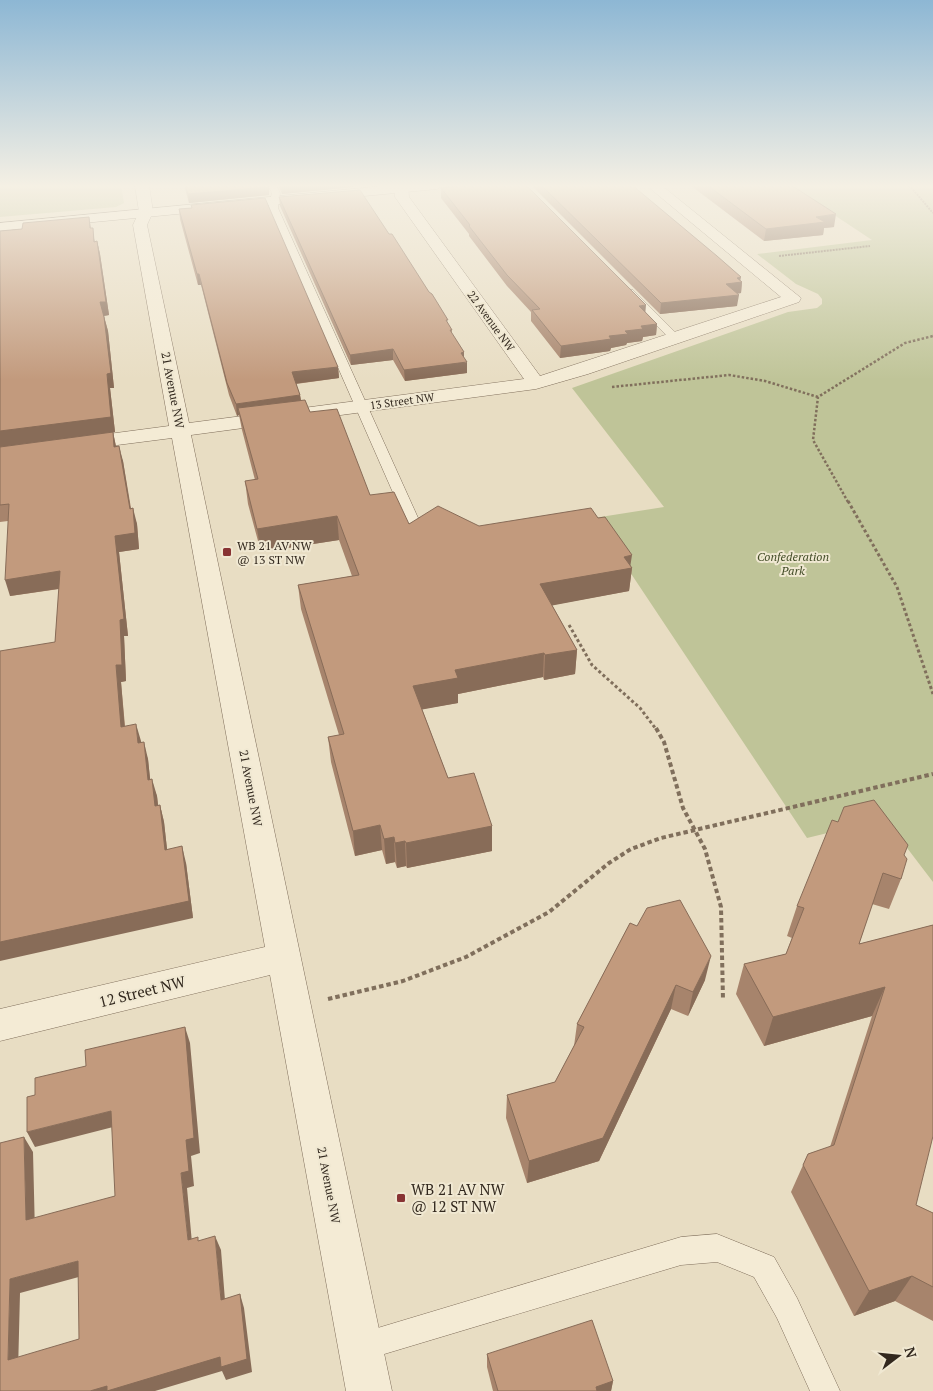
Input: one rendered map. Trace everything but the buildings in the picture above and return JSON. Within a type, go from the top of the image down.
[{"type":"street","name":"21 Avenue NW","points":[[145,250],[369,1391]]},
{"type":"street","name":"22 Avenue NW","points":[[440,250],[536,383]]},
{"type":"street","name":"13 Street NW","points":[[57,447],[536,383],[581,370],[793,298],[733,250]]},
{"type":"street","name":"12 Street NW","points":[[0,1025],[284,957]]},
{"type":"lane","points":[[292,250],[412,520]]},
{"type":"lane","points":[[620,282],[676,338]]},
{"type":"lane","points":[[360,1347],[681,1251],[717,1248],[764,1266],[787,1308],[826,1391]]},
{"type":"path","points":[[778,256],[847,250]]},
{"type":"path","points":[[612,386],[729,375],[765,381],[818,397],[905,343],[933,336]]},
{"type":"path","points":[[818,397],[813,440],[897,587],[933,694]]},
{"type":"path","points":[[569,625],[592,665],[640,708],[654,724],[664,742],[683,808],[705,849],[721,907],[723,1000]]},
{"type":"path","points":[[324,994],[329,1000],[403,981],[466,957],[549,912],[609,863],[632,849],[661,838],[933,774]]},
{"type":"green space","name":"Confederation Park","points":[[791,250],[933,250],[933,882],[885,819],[807,838],[594,518],[664,507],[572,388],[788,312],[817,308],[822,304],[822,299],[818,294],[796,284],[757,254]]},
{"type":"place","name":"WB 21 AV NW @ 13 ST NW","points":[[227,552]]},
{"type":"place","name":"WB 21 AV NW @ 12 ST NW","points":[[401,1198]]}]
